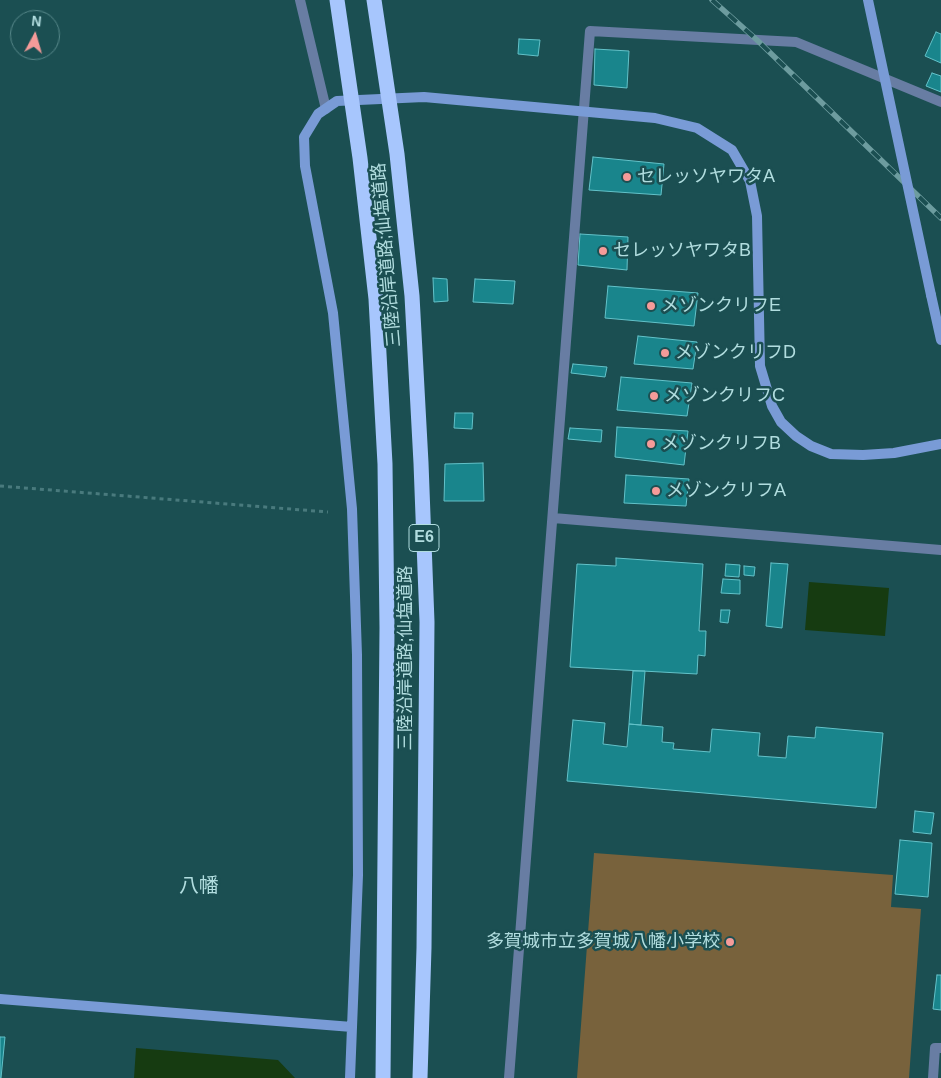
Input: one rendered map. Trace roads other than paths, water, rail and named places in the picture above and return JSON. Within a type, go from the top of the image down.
[{"type":"highway","name":"三陸沿岸道路;仙塩道路","points":[[337,0],[360,158],[376,299],[385,464],[387,628],[383,1078]]},
{"type":"highway","name":"三陸沿岸道路;仙塩道路","points":[[374,0],[397,154],[412,296],[422,463],[427,632],[424,948],[420,1078]]},
{"type":"street","points":[[300,0],[326,108]]},
{"type":"street","points":[[868,0],[941,340]]},
{"type":"street","points":[[509,1078],[554,518],[590,31],[796,42],[941,102]]},
{"type":"street","points":[[350,1078],[358,875],[357,655],[352,509],[333,313],[305,166],[304,137],[318,114],[337,101],[424,97],[655,118],[697,128],[732,150],[750,181],[757,216],[760,366],[772,406],[781,422],[796,436],[831,454],[863,456],[941,444]]},
{"type":"street","points":[[554,518],[941,550]]},
{"type":"street","points":[[0,999],[352,1027]]},
{"type":"street","points":[[933,1078],[935,1048],[941,1048]]},
{"type":"railway","points":[[712,0],[757,40],[941,218]]},
{"type":"place","name":"セレッソヤワタA","points":[[627,177]]},
{"type":"place","name":"セレッソヤワタB","points":[[603,251]]},
{"type":"place","name":"メゾンクリフE","points":[[651,306]]},
{"type":"place","name":"メゾンクリフD","points":[[665,353]]},
{"type":"place","name":"メゾンクリフC","points":[[654,396]]},
{"type":"place","name":"メゾンクリフB","points":[[651,444]]},
{"type":"place","name":"メゾンクリフA","points":[[656,491]]},
{"type":"place","name":"多賀城市立多賀城八幡小学校","points":[[730,942]]},
{"type":"district","name":"八幡","points":[[199,886]]}]
